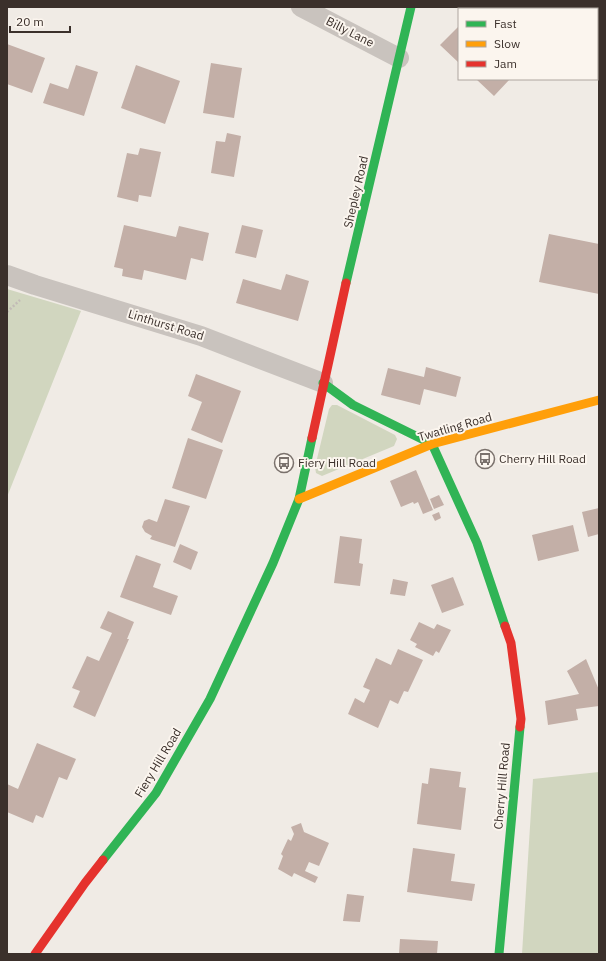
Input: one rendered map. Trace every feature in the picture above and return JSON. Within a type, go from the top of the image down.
[{"type":"street","name":"Billy Lane","points":[[300,7],[399,58]]},
{"type":"street","name":"Shepley Road","points":[[323,383],[357,243],[411,7]]},
{"type":"street","name":"Linthurst Road","points":[[7,275],[201,336],[323,383]]},
{"type":"street","points":[[323,383],[353,405],[432,444]]},
{"type":"street","name":"Fiery Hill Road","points":[[35,954],[85,883],[156,793],[210,699],[273,563],[299,499],[323,383]]},
{"type":"street","name":"Twatling Road","points":[[299,499],[432,444],[599,400]]},
{"type":"street","name":"Cherry Hill Road","points":[[432,444],[477,543],[511,643],[521,719],[499,954]]},
{"type":"green space","points":[[7,289],[81,311],[7,497]]},
{"type":"green space","points":[[332,405],[337,405],[395,435],[397,439],[394,446],[322,476],[316,473],[315,467],[329,409]]},
{"type":"green space","points":[[599,772],[599,954],[522,954],[533,779]]},
{"type":"building","points":[[458,27],[458,62],[440,45]]},
{"type":"building","points":[[7,44],[45,58],[32,93],[7,84]]},
{"type":"building","points":[[211,63],[242,68],[234,118],[203,113]]},
{"type":"building","points":[[76,65],[98,72],[84,116],[43,103],[50,83],[68,89]]},
{"type":"building","points":[[136,65],[180,81],[165,124],[121,108]]},
{"type":"building","points":[[477,80],[509,80],[494,96]]},
{"type":"building","points":[[227,133],[241,136],[234,177],[211,173],[216,141],[225,142]]},
{"type":"building","points":[[140,148],[161,152],[151,197],[139,195],[138,202],[117,197],[127,153],[138,155]]},
{"type":"building","points":[[124,225],[176,237],[179,226],[209,233],[203,261],[191,258],[186,280],[144,270],[142,280],[122,276],[123,269],[114,267]]},
{"type":"building","points":[[242,225],[263,230],[256,258],[235,253]]},
{"type":"building","points":[[549,234],[599,244],[599,294],[539,282]]},
{"type":"building","points":[[286,274],[309,281],[298,321],[236,303],[243,279],[281,290]]},
{"type":"building","points":[[426,367],[461,377],[456,397],[424,389],[420,405],[381,395],[388,368],[424,377]]},
{"type":"building","points":[[196,374],[241,391],[222,443],[191,430],[202,402],[188,396]]},
{"type":"building","points":[[188,438],[223,450],[206,499],[172,488]]},
{"type":"building","points":[[416,470],[433,510],[423,514],[418,502],[414,504],[413,502],[401,507],[390,481]]},
{"type":"building","points":[[439,495],[444,505],[434,509],[430,499]]},
{"type":"building","points":[[165,499],[190,506],[175,547],[150,539],[152,536],[145,532],[142,527],[144,521],[149,519],[157,522]]},
{"type":"building","points":[[599,508],[599,534],[588,537],[582,512]]},
{"type":"building","points":[[439,512],[441,518],[435,521],[432,515]]},
{"type":"building","points":[[573,525],[579,551],[538,561],[532,535]]},
{"type":"building","points":[[340,536],[362,539],[359,563],[363,564],[360,586],[334,583]]},
{"type":"building","points":[[180,544],[198,552],[191,570],[173,562]]},
{"type":"building","points":[[136,555],[161,564],[153,587],[178,596],[171,615],[120,597]]},
{"type":"building","points":[[453,577],[464,605],[442,613],[431,585]]},
{"type":"building","points":[[393,579],[408,582],[405,596],[390,594]]},
{"type":"building","points":[[108,611],[134,622],[127,639],[129,639],[95,717],[73,707],[80,691],[72,688],[87,656],[99,661],[112,633],[100,628]]},
{"type":"building","points":[[419,622],[434,629],[437,624],[451,630],[439,653],[436,651],[433,656],[415,647],[417,644],[410,640]]},
{"type":"building","points":[[398,649],[423,660],[408,692],[404,691],[398,704],[390,700],[378,728],[348,714],[355,698],[364,703],[370,690],[363,687],[376,658],[391,665]]},
{"type":"building","points":[[586,659],[599,690],[599,706],[576,709],[578,720],[548,725],[545,701],[579,694],[567,671]]},
{"type":"building","points":[[37,743],[76,759],[67,780],[59,777],[43,818],[36,815],[33,823],[7,812],[7,784],[18,789]]},
{"type":"building","points":[[430,768],[461,772],[459,787],[466,788],[461,830],[417,824],[422,783],[428,784]]},
{"type":"building","points":[[301,823],[304,832],[329,843],[319,866],[309,862],[305,871],[318,877],[315,883],[294,873],[292,877],[278,869],[283,856],[281,854],[288,839],[291,841],[294,834],[291,827]]},
{"type":"building","points":[[413,848],[455,854],[451,881],[475,884],[472,901],[407,892]]},
{"type":"building","points":[[347,894],[364,896],[360,922],[343,921]]},
{"type":"building","points":[[400,939],[438,941],[437,954],[399,954]]},
{"type":"traffic: fast","points":[[346,283],[411,7]]},
{"type":"traffic: fast","points":[[323,383],[353,405],[432,444],[477,543],[505,626]]},
{"type":"traffic: fast","points":[[103,860],[156,793],[210,699],[273,563],[299,499],[312,438]]},
{"type":"traffic: fast","points":[[499,954],[520,727]]},
{"type":"traffic: slow","points":[[299,499],[432,444],[599,400]]},
{"type":"traffic: jam","points":[[312,438],[346,283]]},
{"type":"traffic: jam","points":[[505,626],[511,643],[521,719],[520,727]]},
{"type":"traffic: jam","points":[[35,954],[103,860]]},
{"type":"place","name":"Cherry Hill Road","points":[[485,459]]},
{"type":"place","name":"Fiery Hill Road","points":[[284,463]]}]
